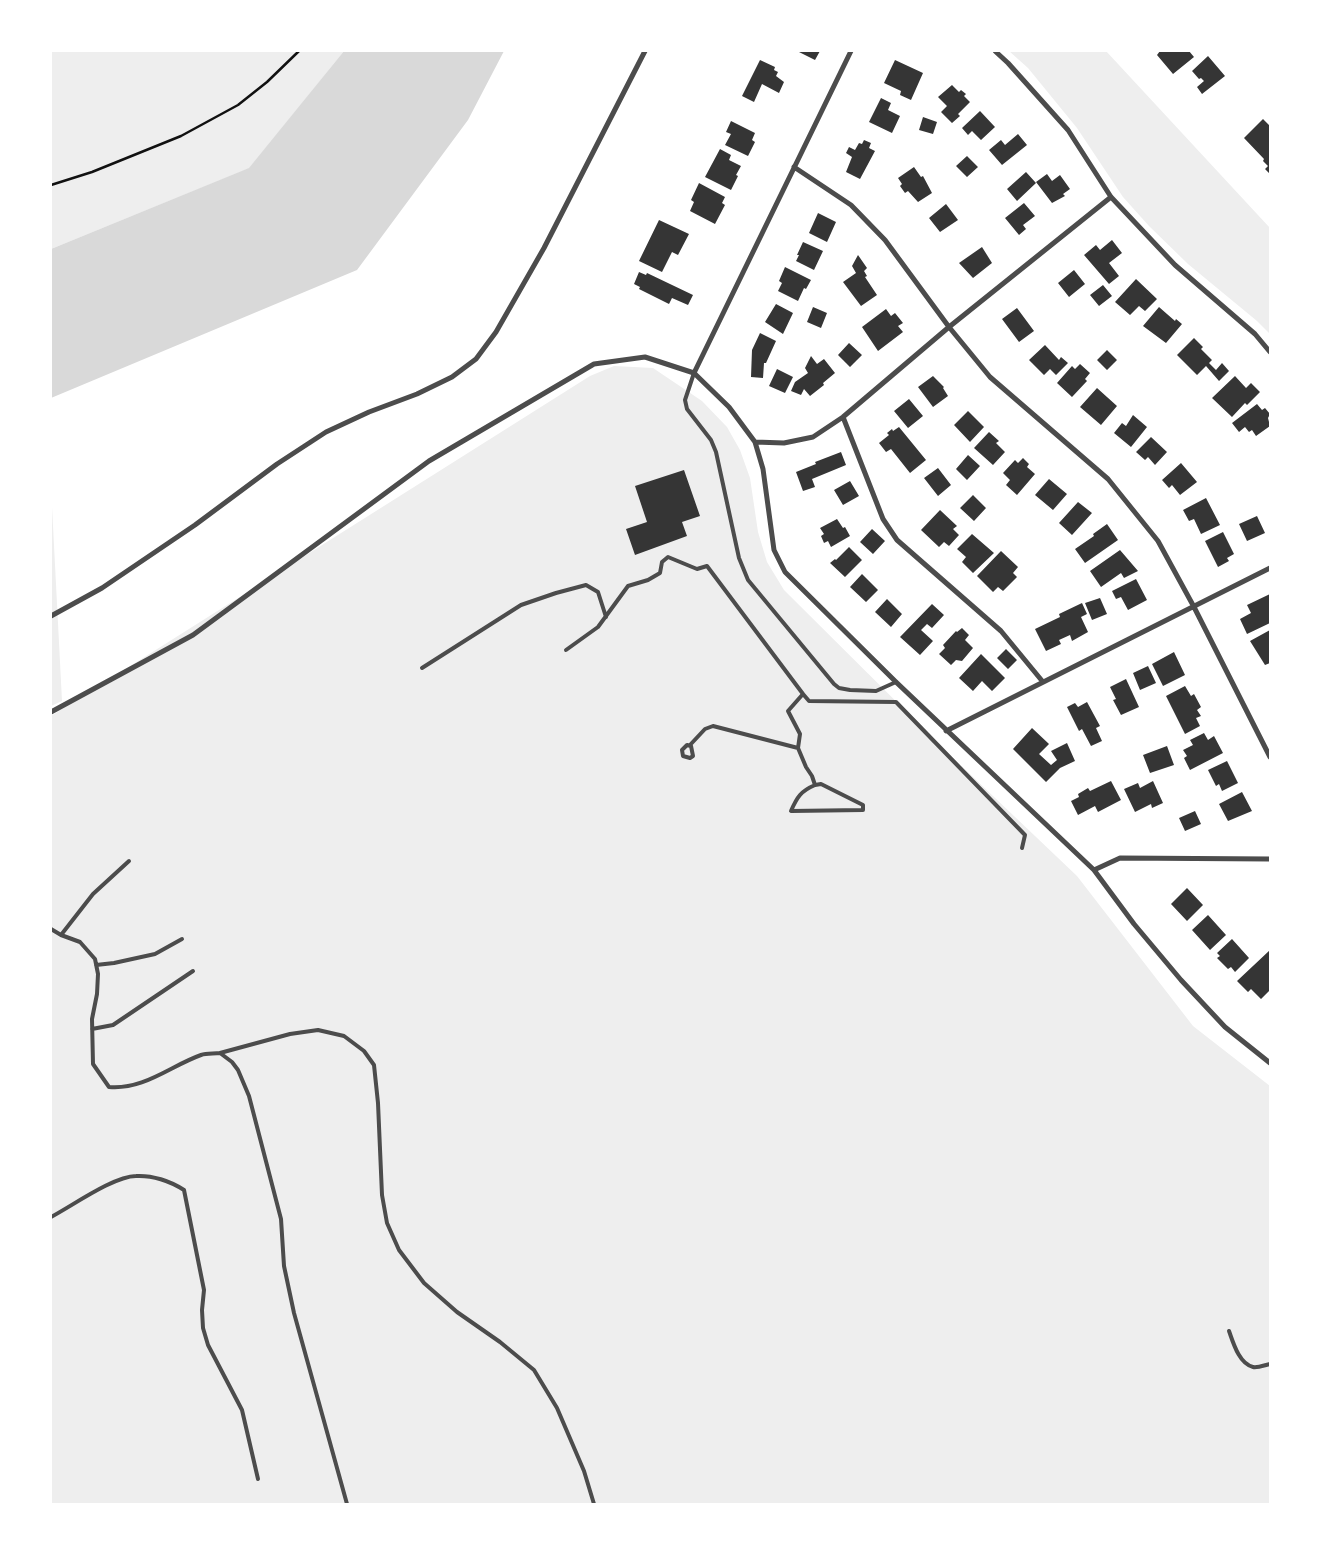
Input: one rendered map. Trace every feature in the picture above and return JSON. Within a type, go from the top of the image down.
[{"type":"street","points":[[51,616],[102,588],[195,525],[277,464],[326,432],[452,377],[476,359],[496,332],[544,248],[645,51]]},
{"type":"street","points":[[694,373],[851,51]]},
{"type":"street","points":[[995,51],[1068,130],[1110,197],[1175,265],[1255,334],[1270,352]]},
{"type":"street","points":[[794,167],[851,205],[885,240],[949,327],[990,377],[1108,479],[1158,540],[1270,757]]},
{"type":"street","points":[[755,442],[784,443],[813,437],[843,417],[949,327],[1110,197]]},
{"type":"street","points":[[51,712],[193,635],[429,461],[594,364],[644,357],[694,373],[729,407],[755,442],[763,469],[774,550],[785,572],[946,731],[1094,870],[1134,924],[1181,980],[1226,1027],[1270,1064]]},
{"type":"street","points":[[843,417],[883,519],[897,540],[1001,632],[1043,682]]},
{"type":"street","points":[[946,731],[1270,568]]},
{"type":"street","points":[[1094,870],[1120,858],[1270,860]]},
{"type":"lane","points":[[694,373],[685,400],[686,408],[711,440],[716,452],[739,558],[748,580],[839,688],[876,691],[887,688],[896,682]]},
{"type":"lane","points":[[566,650],[598,627],[628,586],[648,580],[660,573],[662,562],[668,557],[696,569],[707,566],[809,701],[896,702],[1025,835],[1022,848]]},
{"type":"lane","points":[[422,668],[521,605],[556,593],[586,585],[598,592],[606,616]]},
{"type":"lane","points":[[803,694],[788,711],[800,734],[798,748],[815,785]]},
{"type":"lane","points":[[690,746],[705,729],[713,726],[798,748]]},
{"type":"lane","points":[[821,784],[863,805],[863,810],[791,811],[797,797],[804,790],[815,785],[821,784]]},
{"type":"lane","points":[[61,935],[93,894],[129,861]]},
{"type":"lane","points":[[51,929],[80,942],[95,959],[97,994],[92,1018],[93,1064],[109,1087],[122,1088],[140,1084],[203,1054],[220,1053],[290,1034],[318,1030],[344,1036],[364,1051],[374,1065],[378,1103],[382,1195],[387,1223],[399,1250],[424,1283],[457,1312],[500,1342],[534,1370],[558,1408],[584,1471],[594,1504]]},
{"type":"lane","points":[[96,965],[155,954],[182,939]]},
{"type":"lane","points":[[92,1029],[112,1025],[193,971]]},
{"type":"lane","points":[[220,1053],[232,1062],[238,1070],[249,1096],[281,1219],[284,1266],[294,1313],[346,1504]]},
{"type":"lane","points":[[51,1217],[110,1183],[134,1175],[174,1183],[184,1190],[204,1290],[203,1328],[208,1345],[242,1410],[258,1479]]},
{"type":"lane","points":[[1229,1331],[1235,1349],[1245,1363],[1254,1367],[1270,1364]]},
{"type":"path","points":[[51,184],[92,172],[181,136],[238,105],[267,82],[298,51]]},
{"type":"shaded area","points":[[51,51],[344,51],[250,168],[51,249]]},
{"type":"shaded area","points":[[344,51],[504,51],[468,120],[357,270],[51,398],[51,249],[249,168]]},
{"type":"shaded area","points":[[1009,51],[1106,51],[1270,228],[1270,334],[1188,264],[1149,226],[1123,197],[1077,128],[1028,68]]},
{"type":"shaded area","points":[[614,366],[653,368],[702,401],[727,427],[740,450],[750,478],[758,532],[767,562],[784,590],[951,756],[1077,876],[1193,1026],[1270,1086],[1270,1504],[51,1504],[51,716],[590,376]]},
{"type":"shaded area","points":[[51,487],[62,701],[51,706]]},
{"type":"building","points":[[797,51],[820,51],[815,60]]},
{"type":"building","points":[[1160,51],[1189,51],[1194,57],[1173,74],[1157,55]]},
{"type":"building","points":[[1208,56],[1225,76],[1202,94],[1197,87],[1204,81],[1201,78],[1199,79],[1192,71]]},
{"type":"building","points":[[760,60],[775,67],[774,70],[778,72],[776,76],[784,82],[779,93],[762,84],[754,102],[742,96]]},
{"type":"building","points":[[895,60],[923,73],[911,100],[900,95],[901,91],[884,83]]},
{"type":"building","points":[[952,85],[959,92],[961,90],[966,94],[964,96],[970,102],[958,114],[960,116],[952,123],[941,112],[947,106],[938,97]]},
{"type":"building","points":[[881,98],[891,103],[888,110],[900,116],[892,133],[869,122]]},
{"type":"building","points":[[980,111],[995,127],[981,140],[972,131],[968,135],[962,128]]},
{"type":"building","points":[[923,117],[937,122],[933,134],[919,130]]},
{"type":"building","points":[[1263,119],[1270,126],[1270,174],[1265,169],[1268,166],[1263,161],[1264,159],[1244,138]]},
{"type":"building","points":[[731,121],[755,133],[752,140],[755,142],[748,156],[725,145],[731,134],[726,132]]},
{"type":"building","points":[[1018,134],[1027,145],[1002,165],[989,150],[1001,140],[1005,145]]},
{"type":"building","points":[[864,140],[871,143],[869,148],[875,151],[860,179],[846,172],[852,157],[846,153],[849,147],[855,150],[859,143],[862,144]]},
{"type":"building","points":[[720,149],[731,155],[729,160],[741,166],[731,190],[705,177]]},
{"type":"building","points":[[967,156],[978,167],[967,177],[956,166]]},
{"type":"building","points":[[914,167],[921,177],[923,176],[932,193],[918,202],[908,191],[905,193],[900,186],[902,184],[898,178]]},
{"type":"building","points":[[1026,172],[1036,183],[1017,201],[1007,189]]},
{"type":"building","points":[[1047,174],[1052,181],[1060,175],[1070,189],[1063,194],[1065,196],[1052,203],[1036,182]]},
{"type":"building","points":[[699,183],[725,197],[722,203],[725,205],[715,224],[690,211],[694,202],[691,200]]},
{"type":"building","points":[[1024,203],[1035,216],[1023,225],[1026,229],[1019,235],[1005,218]]},
{"type":"building","points":[[946,204],[958,220],[940,232],[929,218]]},
{"type":"building","points":[[818,213],[836,222],[827,242],[809,233]]},
{"type":"building","points":[[659,220],[689,234],[678,255],[672,252],[662,272],[639,261]]},
{"type":"building","points":[[1112,240],[1122,253],[1109,263],[1119,276],[1109,284],[1084,255],[1096,245],[1100,250]]},
{"type":"building","points":[[803,242],[823,251],[814,270],[796,261]]},
{"type":"building","points":[[982,247],[992,263],[973,278],[959,263]]},
{"type":"building","points":[[858,255],[867,268],[864,271],[867,276],[865,277],[877,295],[861,306],[843,282],[856,273],[852,266]]},
{"type":"building","points":[[785,267],[811,280],[806,289],[804,288],[798,301],[778,291],[782,283],[779,281]]},
{"type":"building","points":[[1074,270],[1085,284],[1069,297],[1058,283]]},
{"type":"building","points":[[639,272],[646,275],[647,273],[693,295],[688,305],[672,298],[669,304],[639,289],[640,287],[634,284]]},
{"type":"building","points":[[1136,279],[1157,299],[1145,311],[1139,306],[1130,315],[1115,302]]},
{"type":"building","points":[[1103,285],[1112,296],[1099,306],[1090,295]]},
{"type":"building","points":[[776,304],[793,313],[783,334],[765,322]]},
{"type":"building","points":[[813,307],[827,313],[821,328],[807,322]]},
{"type":"building","points":[[1159,307],[1175,321],[1176,319],[1182,324],[1166,343],[1143,326]]},
{"type":"building","points":[[1017,308],[1034,331],[1019,342],[1002,319]]},
{"type":"building","points":[[886,309],[891,316],[895,313],[903,323],[898,326],[903,332],[878,351],[862,327]]},
{"type":"building","points":[[760,333],[776,341],[766,363],[764,363],[763,378],[751,377],[752,350]]},
{"type":"building","points":[[1194,338],[1203,347],[1201,349],[1212,360],[1209,363],[1216,370],[1222,363],[1229,371],[1219,381],[1206,366],[1197,375],[1177,355]]},
{"type":"building","points":[[849,343],[862,355],[850,367],[838,355]]},
{"type":"building","points":[[1045,345],[1059,360],[1061,357],[1068,363],[1056,375],[1050,369],[1044,375],[1029,360]]},
{"type":"building","points":[[1107,350],[1117,360],[1107,370],[1097,360]]},
{"type":"building","points":[[811,356],[817,364],[824,359],[835,373],[810,396],[804,389],[801,395],[791,391],[795,382],[808,373],[805,368]]},
{"type":"building","points":[[1080,364],[1090,373],[1085,379],[1087,381],[1072,397],[1057,383],[1072,366],[1075,369]]},
{"type":"building","points":[[777,369],[793,377],[785,393],[769,386]]},
{"type":"building","points":[[933,376],[944,387],[948,396],[933,407],[918,387]]},
{"type":"building","points":[[1235,376],[1246,388],[1251,383],[1260,392],[1247,405],[1245,403],[1232,417],[1212,398]]},
{"type":"building","points":[[1097,388],[1117,406],[1101,425],[1080,407]]},
{"type":"building","points":[[909,399],[923,416],[908,428],[894,411]]},
{"type":"building","points":[[1257,404],[1262,410],[1265,408],[1270,414],[1268,418],[1270,426],[1256,436],[1252,430],[1249,432],[1245,427],[1239,432],[1232,423]]},
{"type":"building","points":[[968,411],[984,427],[970,442],[954,425]]},
{"type":"building","points":[[1133,415],[1147,427],[1131,447],[1114,433],[1122,423],[1126,426]]},
{"type":"building","points":[[899,427],[926,460],[910,473],[891,449],[886,452],[879,443],[889,435],[887,433],[892,429],[893,431]]},
{"type":"building","points":[[989,432],[999,441],[996,443],[1005,452],[993,465],[974,448]]},
{"type":"building","points":[[1151,437],[1167,452],[1155,465],[1148,457],[1145,460],[1136,452]]},
{"type":"building","points":[[841,452],[846,465],[812,479],[815,487],[803,491],[796,472]]},
{"type":"building","points":[[968,455],[980,466],[967,480],[956,469]]},
{"type":"building","points":[[1023,458],[1029,464],[1027,467],[1035,474],[1017,495],[1006,485],[1010,480],[1003,473],[1015,460],[1018,463]]},
{"type":"building","points":[[1181,463],[1197,482],[1180,495],[1172,485],[1169,488],[1162,480]]},
{"type":"building","points":[[938,468],[951,485],[938,496],[924,478]]},
{"type":"building","points":[[684,470],[700,516],[682,522],[687,536],[635,555],[626,529],[647,522],[635,486]]},
{"type":"building","points":[[1049,479],[1067,494],[1053,510],[1035,495]]},
{"type":"building","points":[[850,481],[859,496],[843,505],[834,490]]},
{"type":"building","points":[[973,495],[986,508],[974,521],[960,508]]},
{"type":"building","points":[[1206,498],[1220,525],[1201,534],[1194,519],[1189,521],[1183,510]]},
{"type":"building","points":[[1078,502],[1092,513],[1072,535],[1059,523]]},
{"type":"building","points":[[940,510],[957,526],[953,529],[959,535],[949,546],[944,542],[939,547],[921,530]]},
{"type":"building","points":[[1257,516],[1265,533],[1247,541],[1239,524]]},
{"type":"building","points":[[837,519],[850,536],[831,547],[828,541],[824,543],[821,536],[824,534],[820,528]]},
{"type":"building","points":[[1107,524],[1118,540],[1085,563],[1075,549]]},
{"type":"building","points":[[872,529],[885,541],[873,554],[860,542]]},
{"type":"building","points":[[1223,532],[1234,554],[1227,558],[1229,561],[1218,567],[1205,541]]},
{"type":"building","points":[[972,534],[994,553],[973,573],[962,562],[966,557],[957,549]]},
{"type":"building","points":[[849,547],[862,560],[845,577],[830,563],[836,560]]},
{"type":"building","points":[[1120,550],[1138,571],[1124,578],[1121,573],[1101,587],[1090,571]]},
{"type":"building","points":[[1001,551],[1018,567],[1013,573],[1017,577],[1003,591],[998,587],[993,592],[977,576]]},
{"type":"building","points":[[862,574],[878,590],[866,602],[850,587]]},
{"type":"building","points":[[1136,579],[1147,600],[1128,610],[1121,597],[1116,599],[1112,591]]},
{"type":"building","points":[[1270,594],[1270,623],[1247,634],[1240,619],[1251,613],[1247,605]]},
{"type":"building","points":[[1100,598],[1107,614],[1092,620],[1085,603]]},
{"type":"building","points":[[887,599],[902,614],[891,627],[875,612]]},
{"type":"building","points":[[1082,603],[1087,614],[1081,617],[1088,632],[1072,641],[1070,635],[1059,640],[1061,644],[1046,651],[1035,629],[1060,617],[1059,614]]},
{"type":"building","points":[[932,604],[944,615],[932,628],[927,624],[921,630],[933,641],[920,655],[900,637]]},
{"type":"building","points":[[962,628],[969,635],[965,640],[973,648],[962,661],[956,660],[951,665],[939,654],[945,648],[943,645],[956,631]]},
{"type":"building","points":[[1270,630],[1270,663],[1265,665],[1250,641]]},
{"type":"building","points":[[1006,649],[1017,660],[1008,669],[997,658]]},
{"type":"building","points":[[1174,652],[1185,675],[1163,686],[1152,664]]},
{"type":"building","points":[[981,654],[1005,678],[992,691],[982,681],[973,691],[959,678]]},
{"type":"building","points":[[1148,666],[1156,683],[1140,690],[1133,673]]},
{"type":"building","points":[[1126,679],[1139,707],[1121,715],[1113,700],[1116,699],[1110,687]]},
{"type":"building","points":[[1185,686],[1191,696],[1194,694],[1201,707],[1197,710],[1201,716],[1196,718],[1200,726],[1185,734],[1166,696]]},
{"type":"building","points":[[1087,702],[1100,726],[1096,728],[1102,741],[1091,746],[1082,729],[1079,731],[1067,707],[1075,703],[1078,707]]},
{"type":"building","points":[[1032,728],[1049,744],[1039,754],[1051,765],[1057,760],[1051,751],[1067,743],[1075,761],[1060,768],[1046,782],[1013,749]]},
{"type":"building","points":[[1204,733],[1208,740],[1214,736],[1223,753],[1190,770],[1184,758],[1187,756],[1183,750],[1193,745],[1190,740]]},
{"type":"building","points":[[1167,746],[1174,765],[1150,773],[1143,755]]},
{"type":"building","points":[[1227,761],[1238,783],[1222,791],[1219,784],[1216,786],[1208,770]]},
{"type":"building","points":[[1111,781],[1121,800],[1098,812],[1095,806],[1078,815],[1071,801],[1079,797],[1078,794],[1088,788],[1090,791]]},
{"type":"building","points":[[1153,781],[1163,803],[1152,808],[1151,804],[1135,812],[1124,789],[1138,783],[1140,788]]},
{"type":"building","points":[[1242,792],[1252,811],[1228,821],[1219,804]]},
{"type":"building","points":[[1195,811],[1201,824],[1185,831],[1179,818]]},
{"type":"building","points":[[1187,888],[1203,905],[1187,921],[1171,904]]},
{"type":"building","points":[[1208,915],[1226,935],[1210,950],[1192,930]]},
{"type":"building","points":[[1232,939],[1249,958],[1235,972],[1231,967],[1228,969],[1217,958],[1220,956],[1217,953]]},
{"type":"building","points":[[1270,950],[1270,990],[1261,999],[1251,989],[1248,992],[1237,981]]}]
